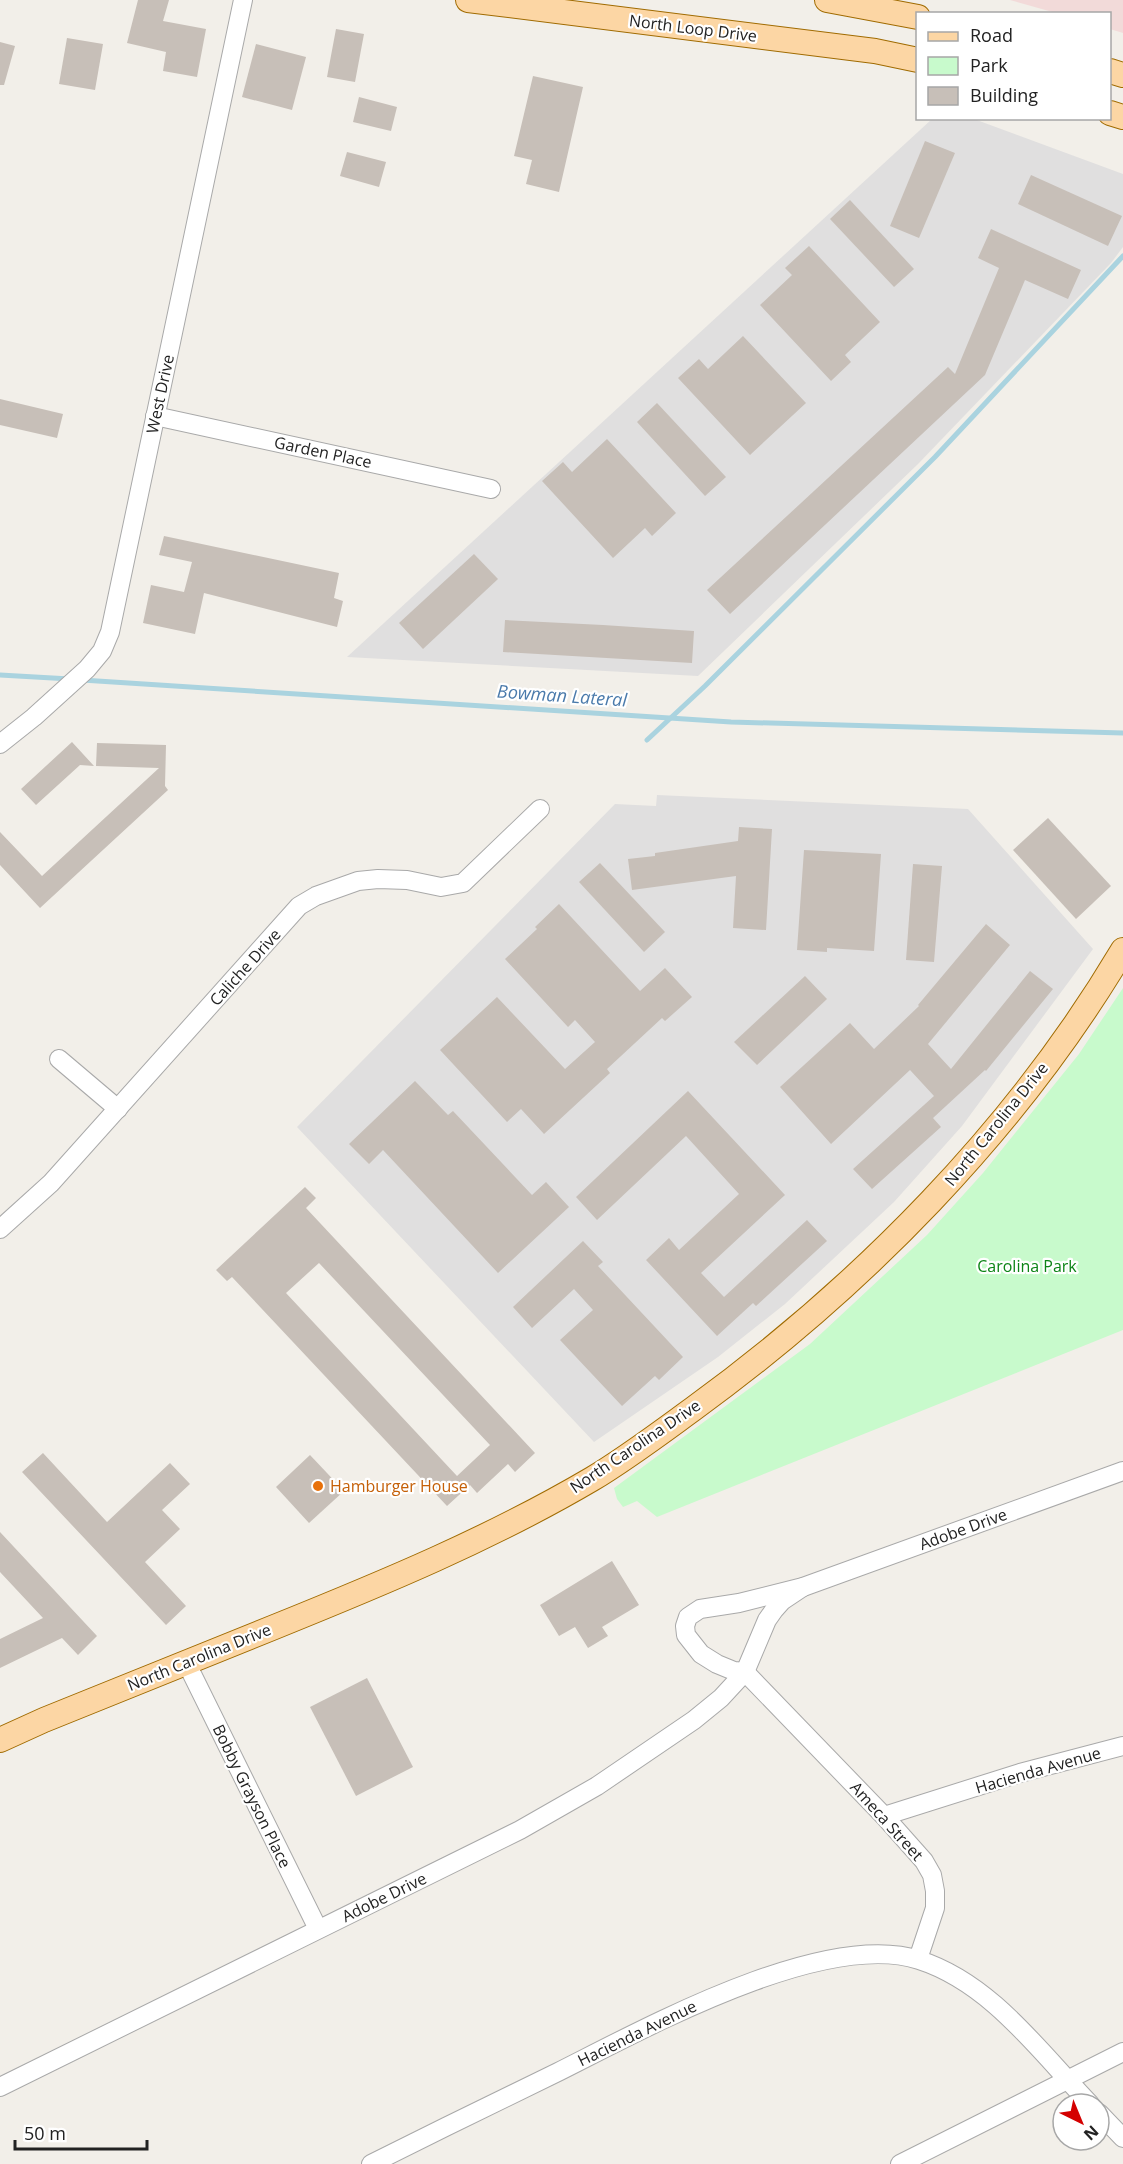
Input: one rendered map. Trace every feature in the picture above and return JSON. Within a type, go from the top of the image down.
[{"type":"main road","name":"North Loop Drive","points":[[468,0],[875,51],[916,60]]},
{"type":"main road","points":[[827,0],[916,17]]},
{"type":"main road","name":"North Carolina Drive","points":[[0,1740],[44,1719],[375,1586],[498,1529],[593,1478],[737,1376],[793,1332],[860,1272],[923,1210],[1011,1110],[1100,990],[1123,950]]},
{"type":"street","name":"West Drive","points":[[0,744],[87,669],[102,651],[110,632],[243,0]]},
{"type":"street","name":"Garden Place","points":[[156,416],[491,489]]},
{"type":"street","name":"Caliche Drive","points":[[0,1229],[51,1183],[299,906],[316,896],[358,881],[406,880],[441,887],[463,883],[540,809]]},
{"type":"street","points":[[59,1059],[118,1109]]},
{"type":"street","name":"Adobe Drive","points":[[746,1672],[734,1671],[701,1654],[686,1635],[685,1626],[688,1617],[700,1609],[739,1603],[803,1587],[1123,1471]]},
{"type":"street","name":"Adobe Drive","points":[[0,2087],[520,1830],[597,1786],[694,1720],[721,1698],[746,1672],[767,1620],[774,1610],[782,1601],[803,1587]]},
{"type":"street","name":"Bobby Grayson Place","points":[[186,1662],[318,1929]]},
{"type":"street","name":"Ameca Street","points":[[746,1672],[924,1861],[932,1875],[935,1908],[918,1959]]},
{"type":"street","name":"Hacienda Avenue","points":[[884,1816],[1020,1773],[1123,1746]]},
{"type":"street","name":"Hacienda Avenue","points":[[371,2164],[694,2005],[768,1976],[818,1962],[861,1955],[889,1953],[918,1959]]},
{"type":"street","points":[[918,1959],[946,1971],[986,1998],[1033,2043],[1078,2092]]},
{"type":"street","points":[[900,2164],[1123,2052]]},
{"type":"street","points":[[1111,2126],[1123,2138]]},
{"type":"shaded area","points":[[1010,0],[1123,0],[1123,33],[1111,29],[1111,12],[1052,12]]},
{"type":"shaded area","points":[[931,120],[977,120],[1123,174],[1123,247],[1111,263],[918,464],[698,676],[347,657]]},
{"type":"shaded area","points":[[657,795],[968,809],[1093,949],[962,1126],[894,1202],[785,1304],[718,1357],[594,1442],[297,1127],[615,804],[656,806]]},
{"type":"green space","name":"Carolina Park","points":[[1123,988],[1123,1330],[657,1517],[637,1501],[623,1507],[617,1499],[614,1488],[810,1344],[927,1235],[983,1173],[1079,1054]]},
{"type":"building","points":[[138,0],[169,0],[163,21],[206,29],[197,77],[163,71],[166,52],[127,43]]},
{"type":"building","points":[[336,29],[364,34],[355,82],[327,77]]},
{"type":"building","points":[[67,38],[103,44],[95,90],[59,84]]},
{"type":"building","points":[[0,42],[15,46],[4,85],[0,85]]},
{"type":"building","points":[[256,44],[306,57],[292,110],[242,97]]},
{"type":"building","points":[[533,76],[583,87],[559,192],[526,184],[532,160],[514,156]]},
{"type":"building","points":[[359,97],[397,107],[391,131],[353,122]]},
{"type":"building","points":[[925,141],[955,153],[919,238],[890,226]]},
{"type":"building","points":[[347,152],[386,162],[379,187],[340,176]]},
{"type":"building","points":[[1031,175],[1122,216],[1108,246],[1018,204]]},
{"type":"building","points":[[850,200],[914,269],[894,287],[830,219]]},
{"type":"building","points":[[991,229],[1081,270],[1068,299],[1025,280],[985,375],[730,614],[707,590],[948,367],[955,374],[999,268],[978,258]]},
{"type":"building","points":[[809,246],[880,322],[845,355],[851,362],[831,381],[760,305],[792,275],[785,268]]},
{"type":"building","points":[[743,336],[806,403],[750,455],[678,378],[699,359],[708,369]]},
{"type":"building","points":[[0,399],[63,414],[57,438],[0,425]]},
{"type":"building","points":[[657,403],[726,477],[705,496],[637,422]]},
{"type":"building","points":[[607,439],[676,513],[652,536],[645,528],[613,558],[542,481],[563,462],[572,472]]},
{"type":"building","points":[[164,536],[339,573],[334,598],[343,601],[337,627],[204,593],[195,634],[143,623],[151,585],[184,592],[192,562],[159,555]]},
{"type":"building","points":[[474,554],[498,579],[423,649],[399,623]]},
{"type":"building","points":[[505,620],[694,631],[692,663],[503,652]]},
{"type":"building","points":[[72,742],[94,766],[80,765],[36,805],[21,789]]},
{"type":"building","points":[[97,743],[166,745],[165,786],[168,790],[40,908],[0,865],[0,832],[42,876],[159,768],[96,766]]},
{"type":"building","points":[[1048,818],[1111,886],[1076,919],[1013,850]]},
{"type":"building","points":[[739,827],[772,829],[766,930],[733,928],[736,876],[632,890],[628,859],[738,841]]},
{"type":"building","points":[[804,850],[881,854],[874,951],[827,948],[827,952],[797,950]]},
{"type":"building","points":[[600,863],[665,932],[644,952],[579,882]]},
{"type":"building","points":[[913,864],[942,866],[934,962],[906,960]]},
{"type":"building","points":[[559,904],[640,991],[665,968],[692,997],[665,1021],[662,1018],[607,1069],[610,1073],[544,1134],[521,1109],[507,1122],[440,1050],[497,997],[565,1069],[595,1042],[575,1020],[568,1027],[505,959],[537,929],[535,927]]},
{"type":"building","points":[[986,924],[1010,945],[928,1044],[951,1069],[1030,971],[1053,989],[986,1071],[933,1118],[941,1127],[872,1189],[853,1169],[934,1096],[910,1070],[831,1144],[780,1087],[850,1023],[874,1049],[919,1006]]},
{"type":"building","points":[[805,976],[827,999],[757,1065],[734,1042]]},
{"type":"building","points":[[415,1081],[448,1115],[453,1111],[532,1195],[546,1182],[569,1207],[498,1273],[383,1150],[369,1164],[349,1144]]},
{"type":"building","points":[[688,1091],[785,1195],[701,1273],[724,1297],[807,1220],[827,1241],[756,1306],[753,1303],[717,1336],[646,1260],[669,1238],[679,1250],[739,1194],[686,1136],[597,1220],[576,1197]]},
{"type":"building","points":[[305,1187],[316,1198],[306,1208],[535,1453],[515,1472],[508,1464],[477,1493],[470,1485],[447,1506],[232,1277],[227,1281],[216,1270]],"holes":[[[319,1263],[490,1445],[457,1476],[286,1293]]]},
{"type":"building","points":[[583,1241],[603,1262],[598,1266],[683,1357],[659,1380],[655,1376],[622,1406],[560,1340],[593,1310],[574,1289],[532,1328],[513,1307]]},
{"type":"building","points":[[43,1453],[107,1522],[170,1463],[190,1484],[162,1510],[180,1529],[145,1562],[186,1606],[166,1625],[22,1472]]},
{"type":"building","points":[[310,1455],[344,1491],[309,1523],[276,1487]]},
{"type":"building","points":[[0,1532],[97,1636],[78,1655],[62,1638],[0,1668],[0,1639],[43,1618],[0,1572]]},
{"type":"building","points":[[612,1561],[639,1605],[602,1627],[608,1636],[588,1648],[575,1627],[559,1636],[540,1605]]},
{"type":"building","points":[[367,1678],[413,1767],[356,1796],[310,1707]]},
{"type":"waterway","points":[[647,740],[705,686],[935,457],[1123,256]]},
{"type":"waterway","name":"Bowman Lateral","points":[[0,675],[70,679]]},
{"type":"waterway","name":"Bowman Lateral","points":[[82,680],[731,722],[1123,733]]},
{"type":"place","name":"Hamburger House","points":[[318,1486]]}]
